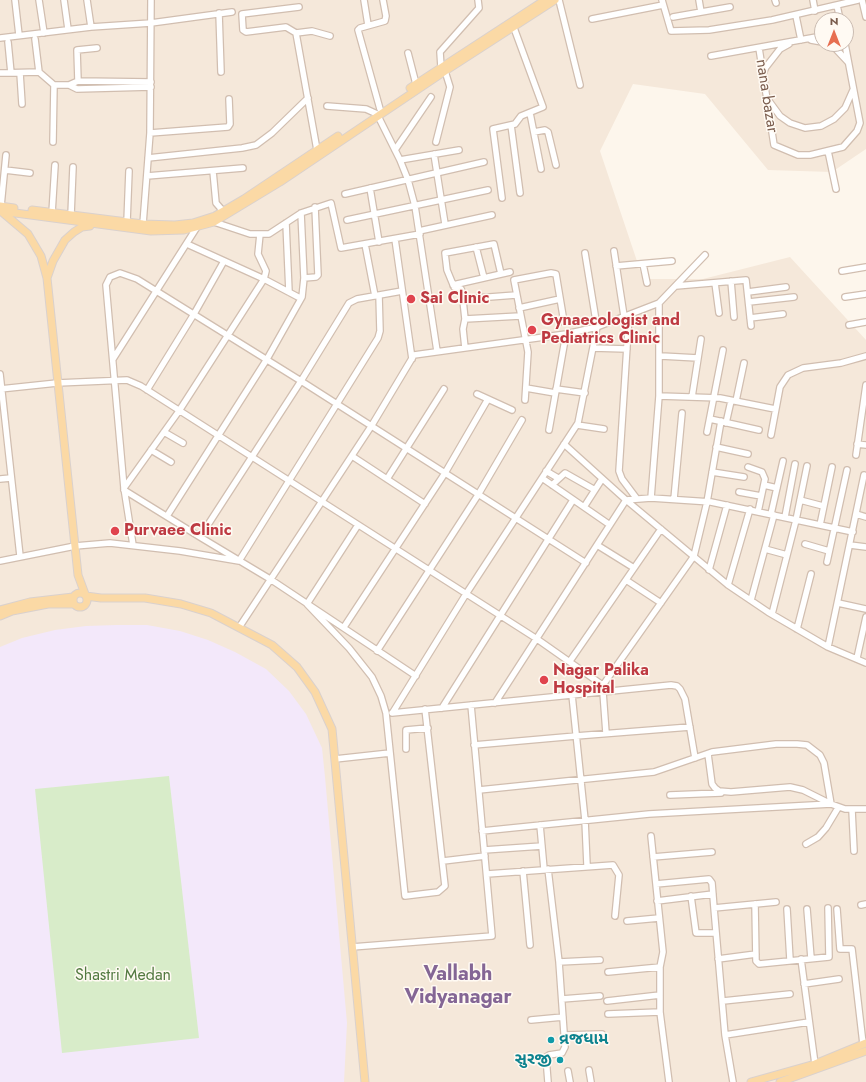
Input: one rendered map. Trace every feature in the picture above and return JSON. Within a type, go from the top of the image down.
[{"type":"main road","points":[[0,209],[71,215],[97,221],[127,222],[142,227],[193,223],[223,211],[443,69],[545,0]]},
{"type":"main road","points":[[0,209],[142,227],[184,230],[214,222],[280,182],[416,84],[514,28],[555,0]]},
{"type":"main road","points":[[0,209],[28,234],[41,256],[46,278],[78,575],[87,604]]},
{"type":"main road","points":[[46,278],[53,261],[65,240],[82,227],[97,221]]},
{"type":"main road","points":[[78,575],[74,599],[80,608],[101,598]]},
{"type":"main road","points":[[0,616],[12,611],[74,599],[80,593],[101,598],[145,598],[181,604],[211,613],[240,626],[272,645],[297,668],[315,692],[332,729],[365,1082]]},
{"type":"main road","points":[[0,610],[30,602],[74,599]]},
{"type":"main road","points":[[751,1082],[815,1064],[865,1046]]},
{"type":"main road","points":[[780,1082],[865,1046]]},
{"type":"main road","points":[[360,1082],[363,1068]]},
{"type":"street","points":[[15,0],[19,35]]},
{"type":"street","points":[[39,0],[44,33]]},
{"type":"street","points":[[64,0],[68,29]]},
{"type":"street","points":[[87,0],[91,27]]},
{"type":"street","points":[[142,227],[150,133],[151,0]]},
{"type":"street","points":[[364,0],[368,25]]},
{"type":"street","points":[[383,0],[386,16],[385,21],[368,25],[358,30],[377,112],[408,180],[419,232],[437,351]]},
{"type":"street","points":[[436,142],[450,87],[443,69],[440,52],[479,8],[478,0]]},
{"type":"street","points":[[560,0],[580,85]]},
{"type":"street","points":[[699,0],[701,12]]},
{"type":"street","points":[[813,0],[815,11]]},
{"type":"street","points":[[592,19],[663,2],[670,31],[709,30],[796,16],[858,0]]},
{"type":"street","points":[[862,0],[865,6],[866,17]]},
{"type":"street","points":[[837,5],[838,12]]},
{"type":"street","points":[[299,7],[244,13],[241,16],[244,31],[286,27],[296,33],[312,31],[330,36]]},
{"type":"street","points":[[673,16],[730,7]]},
{"type":"street","points":[[0,38],[68,29],[151,23],[232,12]]},
{"type":"street","points":[[219,13],[221,72]]},
{"type":"street","points":[[796,16],[804,40],[814,41]]},
{"type":"street","points":[[502,198],[493,130],[494,128],[517,123],[521,116],[543,107],[514,28]]},
{"type":"street","points":[[296,33],[317,150]]},
{"type":"street","name":"nana bazar","points":[[814,38],[759,48],[762,76],[774,145],[798,155],[828,151],[843,147],[857,131],[860,123],[846,52]]},
{"type":"street","points":[[35,39],[39,72],[54,85],[69,85],[78,81],[151,84]]},
{"type":"street","points":[[8,42],[11,73]]},
{"type":"street","points":[[762,76],[766,67],[780,49],[792,42]]},
{"type":"street","points":[[78,81],[77,50],[97,48]]},
{"type":"street","points":[[711,56],[759,48]]},
{"type":"street","points":[[839,52],[848,62]]},
{"type":"street","points":[[408,53],[416,84]]},
{"type":"street","points":[[0,73],[39,72]]},
{"type":"street","points":[[20,73],[22,104]]},
{"type":"street","points":[[69,85],[77,89],[151,84]]},
{"type":"street","points":[[53,142],[54,85]]},
{"type":"street","points":[[766,96],[772,107],[780,116],[790,123],[805,128],[822,126],[834,119],[845,108],[853,90]]},
{"type":"street","points":[[395,150],[431,97]]},
{"type":"street","points":[[148,158],[242,148],[256,145],[272,133],[308,98]]},
{"type":"street","points":[[150,133],[228,127],[230,124],[228,99]]},
{"type":"street","points":[[327,106],[363,108],[377,112]]},
{"type":"street","points":[[530,113],[541,169]]},
{"type":"street","points":[[510,125],[520,193]]},
{"type":"street","points":[[534,132],[545,130],[548,132],[556,165]]},
{"type":"street","points":[[400,160],[459,150]]},
{"type":"street","points":[[828,151],[836,189]]},
{"type":"street","points":[[434,154],[445,224]]},
{"type":"street","points":[[0,209],[6,155]]},
{"type":"street","points":[[345,194],[484,162]]},
{"type":"street","points":[[52,213],[55,165]]},
{"type":"street","points":[[71,215],[73,167]]},
{"type":"street","points":[[147,176],[243,168]]},
{"type":"street","points":[[5,170],[30,172]]},
{"type":"street","points":[[127,222],[129,171]]},
{"type":"street","points":[[213,171],[216,202],[223,211]]},
{"type":"street","points":[[370,188],[379,242]]},
{"type":"street","points":[[347,220],[488,190]]},
{"type":"street","points":[[214,222],[250,234],[269,234],[301,213],[329,203],[332,204],[341,248],[395,239],[445,224],[492,215]]},
{"type":"street","points":[[304,278],[316,277],[318,275],[315,207]]},
{"type":"street","points":[[167,516],[267,359],[303,295],[304,278],[301,213]]},
{"type":"street","points":[[286,223],[289,292]]},
{"type":"street","points":[[113,359],[197,227]]},
{"type":"street","points":[[124,489],[179,411],[264,278],[266,271],[258,254],[260,234]]},
{"type":"street","points":[[395,239],[412,359]]},
{"type":"street","points":[[187,244],[264,278],[300,298]]},
{"type":"street","points":[[239,561],[338,404],[379,335],[377,295],[366,244]]},
{"type":"street","points":[[465,348],[465,319],[461,289],[454,285],[447,270],[445,253],[494,244],[501,274]]},
{"type":"street","points":[[476,247],[484,278]]},
{"type":"street","points":[[614,251],[626,315],[626,349],[619,471],[622,479],[637,499]]},
{"type":"street","points":[[393,712],[466,594],[577,425],[585,393],[597,327],[585,253]]},
{"type":"street","points":[[240,626],[352,456],[416,354],[526,340],[566,334],[597,327],[659,303],[705,255]]},
{"type":"street","points":[[146,390],[194,314],[224,261]]},
{"type":"street","points":[[616,266],[672,261]]},
{"type":"street","points":[[643,264],[646,283]]},
{"type":"street","points":[[842,271],[866,267]]},
{"type":"street","points":[[454,285],[510,272]]},
{"type":"street","points":[[132,545],[124,489],[106,285],[110,277],[120,273],[137,279],[267,359],[586,563]]},
{"type":"street","points":[[525,400],[529,361],[526,340],[513,282],[515,279],[554,273],[556,274],[564,322]]},
{"type":"street","points":[[676,286],[746,280],[751,326]]},
{"type":"street","points":[[731,281],[734,317]]},
{"type":"street","points":[[715,283],[719,313]]},
{"type":"street","points":[[748,292],[786,287]]},
{"type":"street","points":[[200,538],[301,381],[349,303],[357,299],[402,291]]},
{"type":"street","points":[[845,297],[866,294]]},
{"type":"street","points":[[463,299],[516,295]]},
{"type":"street","points":[[749,302],[794,297]]},
{"type":"street","points":[[519,308],[560,299]]},
{"type":"street","points":[[651,498],[659,396],[659,303]]},
{"type":"street","points":[[750,318],[783,314]]},
{"type":"street","points":[[465,319],[520,316]]},
{"type":"street","points":[[849,325],[866,322]]},
{"type":"street","points":[[549,430],[566,334]]},
{"type":"street","points":[[692,397],[701,339]]},
{"type":"street","points":[[593,348],[626,349]]},
{"type":"street","points":[[707,432],[715,398],[723,350]]},
{"type":"street","points":[[660,356],[698,358]]},
{"type":"street","points":[[771,435],[780,387],[788,375],[803,368],[841,363],[866,357]]},
{"type":"street","points":[[603,685],[694,556],[707,502],[716,447],[723,422],[733,401],[744,363]]},
{"type":"street","points":[[0,374],[20,556]]},
{"type":"street","points":[[1,389],[57,383],[115,379],[127,380],[146,390],[430,570],[570,661],[611,691]]},
{"type":"street","points":[[856,455],[866,385]]},
{"type":"street","points":[[526,388],[585,393]]},
{"type":"street","points":[[387,479],[444,389]]},
{"type":"street","points":[[478,394],[512,410]]},
{"type":"street","points":[[659,396],[715,398],[775,409]]},
{"type":"street","points":[[344,627],[445,473],[488,399]]},
{"type":"street","points":[[674,499],[682,413]]},
{"type":"street","points":[[710,419],[759,430]]},
{"type":"street","points":[[377,651],[478,495],[522,420]]},
{"type":"street","points":[[577,425],[604,429]]},
{"type":"street","points":[[164,432],[182,443]]},
{"type":"street","points":[[564,444],[626,500],[728,585],[772,614],[828,647],[866,663]]},
{"type":"street","points":[[857,444],[866,445]]},
{"type":"street","points":[[716,447],[748,454]]},
{"type":"street","points":[[151,450],[171,462]]},
{"type":"street","points":[[352,456],[425,504]]},
{"type":"street","points":[[751,600],[773,515],[783,461]]},
{"type":"street","points":[[785,517],[795,464]]},
{"type":"street","points":[[772,614],[796,520],[807,466]]},
{"type":"street","points":[[748,467],[762,472],[765,479],[758,512]]},
{"type":"street","points":[[820,524],[832,467]]},
{"type":"street","points":[[827,562],[847,470]]},
{"type":"street","points":[[546,471],[558,478]]},
{"type":"street","points":[[712,472],[744,477]]},
{"type":"street","points":[[552,485],[562,474],[568,473],[595,490]]},
{"type":"street","points":[[828,647],[856,514],[864,488],[864,475]]},
{"type":"street","points":[[0,479],[12,478]]},
{"type":"street","points":[[542,478],[610,525]]},
{"type":"street","points":[[584,507],[602,478]]},
{"type":"street","points":[[764,484],[777,488]]},
{"type":"street","points":[[124,489],[200,538],[270,579],[416,676]]},
{"type":"street","points":[[739,492],[761,496]]},
{"type":"street","points":[[626,500],[651,498],[707,502],[750,509],[853,532]]},
{"type":"street","points":[[442,708],[574,500]]},
{"type":"street","points":[[495,703],[626,500]]},
{"type":"street","points":[[800,500],[824,506]]},
{"type":"street","points":[[709,570],[727,505]]},
{"type":"street","points":[[728,585],[750,509]]},
{"type":"street","points":[[856,514],[866,517]]},
{"type":"street","points":[[307,604],[358,525]]},
{"type":"street","points":[[570,661],[661,529]]},
{"type":"street","points":[[0,561],[75,546],[110,543],[180,550],[239,561]]},
{"type":"street","points":[[805,544],[829,550]]},
{"type":"street","points":[[850,544],[866,547]]},
{"type":"street","points":[[597,545],[634,568]]},
{"type":"street","points":[[765,549],[787,555]]},
{"type":"street","points":[[797,629],[811,574]]},
{"type":"street","points":[[626,580],[661,603]]},
{"type":"street","points":[[838,603],[866,609]]},
{"type":"street","points":[[307,604],[349,648],[372,678],[386,713],[405,896],[438,892],[445,886],[425,709]]},
{"type":"street","points":[[857,658],[866,617]]},
{"type":"street","points":[[386,713],[677,686],[685,699],[695,758]]},
{"type":"street","points":[[603,692],[606,733]]},
{"type":"street","points":[[572,695],[581,781],[587,865]]},
{"type":"street","points":[[352,947],[492,936],[471,705]]},
{"type":"street","points":[[406,749],[406,730],[428,728]]},
{"type":"street","points":[[474,745],[606,733],[690,728]]},
{"type":"street","points":[[479,790],[581,781],[654,772],[708,754],[741,747],[776,744],[806,745],[820,755],[824,763],[831,804]]},
{"type":"street","points":[[335,760],[390,753]]},
{"type":"street","points":[[708,754],[712,784],[715,788],[731,792]]},
{"type":"street","points":[[670,795],[790,787],[803,790],[838,808],[852,810],[866,809]]},
{"type":"street","points":[[482,831],[664,813],[831,804]]},
{"type":"street","points":[[806,844],[818,837],[826,828],[838,808]]},
{"type":"street","points":[[852,810],[854,851]]},
{"type":"street","points":[[540,825],[559,962],[564,1036],[564,1052],[546,1057],[548,1082]]},
{"type":"street","points":[[651,836],[662,952],[660,967],[660,1012],[669,1082]]},
{"type":"street","points":[[443,861],[485,853],[542,846]]},
{"type":"street","points":[[653,857],[712,852]]},
{"type":"street","points":[[486,874],[587,865],[612,865],[618,870],[620,880],[615,916]]},
{"type":"street","points":[[523,871],[530,944]]},
{"type":"street","points":[[656,884],[709,880],[712,883],[725,1034],[733,1082]]},
{"type":"street","points":[[657,901],[713,894]]},
{"type":"street","points":[[691,896],[696,933],[716,933]]},
{"type":"street","points":[[714,908],[776,902]]},
{"type":"street","points":[[755,904],[756,961],[759,964],[829,957],[828,908]]},
{"type":"street","points":[[786,909],[790,960]]},
{"type":"street","points":[[808,909],[811,958]]},
{"type":"street","points":[[837,909],[840,949],[852,949],[865,1046]]},
{"type":"street","points":[[627,921],[659,918]]},
{"type":"street","points":[[718,959],[756,954]]},
{"type":"street","points":[[801,959],[815,1064]]},
{"type":"street","points":[[559,962],[600,960]]},
{"type":"street","points":[[608,972],[660,967]]},
{"type":"street","points":[[804,984],[839,980]]},
{"type":"street","points":[[723,1001],[790,994]]},
{"type":"street","points":[[607,1001],[660,995]]},
{"type":"street","points":[[562,999],[600,996]]},
{"type":"street","points":[[608,1014],[660,1012]]},
{"type":"street","points":[[531,1020],[563,1017]]},
{"type":"street","points":[[725,1034],[809,1022]]},
{"type":"street","points":[[564,1036],[602,1034]]},
{"type":"street","points":[[589,1070],[591,1082]]},
{"type":"street","points":[[568,1071],[570,1082]]},
{"type":"shaded area","points":[[0,0],[866,0],[866,149],[832,172],[768,170],[705,94],[633,84],[600,151],[643,279],[703,279],[790,257],[866,340],[866,1082],[0,1082]]},
{"type":"shaded area","points":[[147,625],[180,631],[208,640],[235,652],[266,669],[289,691],[306,714],[322,748],[325,777],[347,1023],[344,1082],[0,1082],[0,647],[22,638],[55,630],[86,626]]},
{"type":"green space","name":"Shastri Medan","points":[[169,776],[199,1038],[62,1053],[35,789]]},
{"type":"place","name":"Sai Clinic","points":[[411,299]]},
{"type":"place","name":"Gynaecologist and Pediatrics Clinic","points":[[532,330]]},
{"type":"place","name":"Purvaee Clinic","points":[[115,531]]},
{"type":"place","name":"Nagar Palika Hospital","points":[[544,680]]},
{"type":"place","name":"વ્રજધામ","points":[[551,1040]]},
{"type":"place","name":"સુરજી","points":[[560,1060]]},
{"type":"district","name":"Vallabh Vidyanagar","points":[[458,986]]}]
